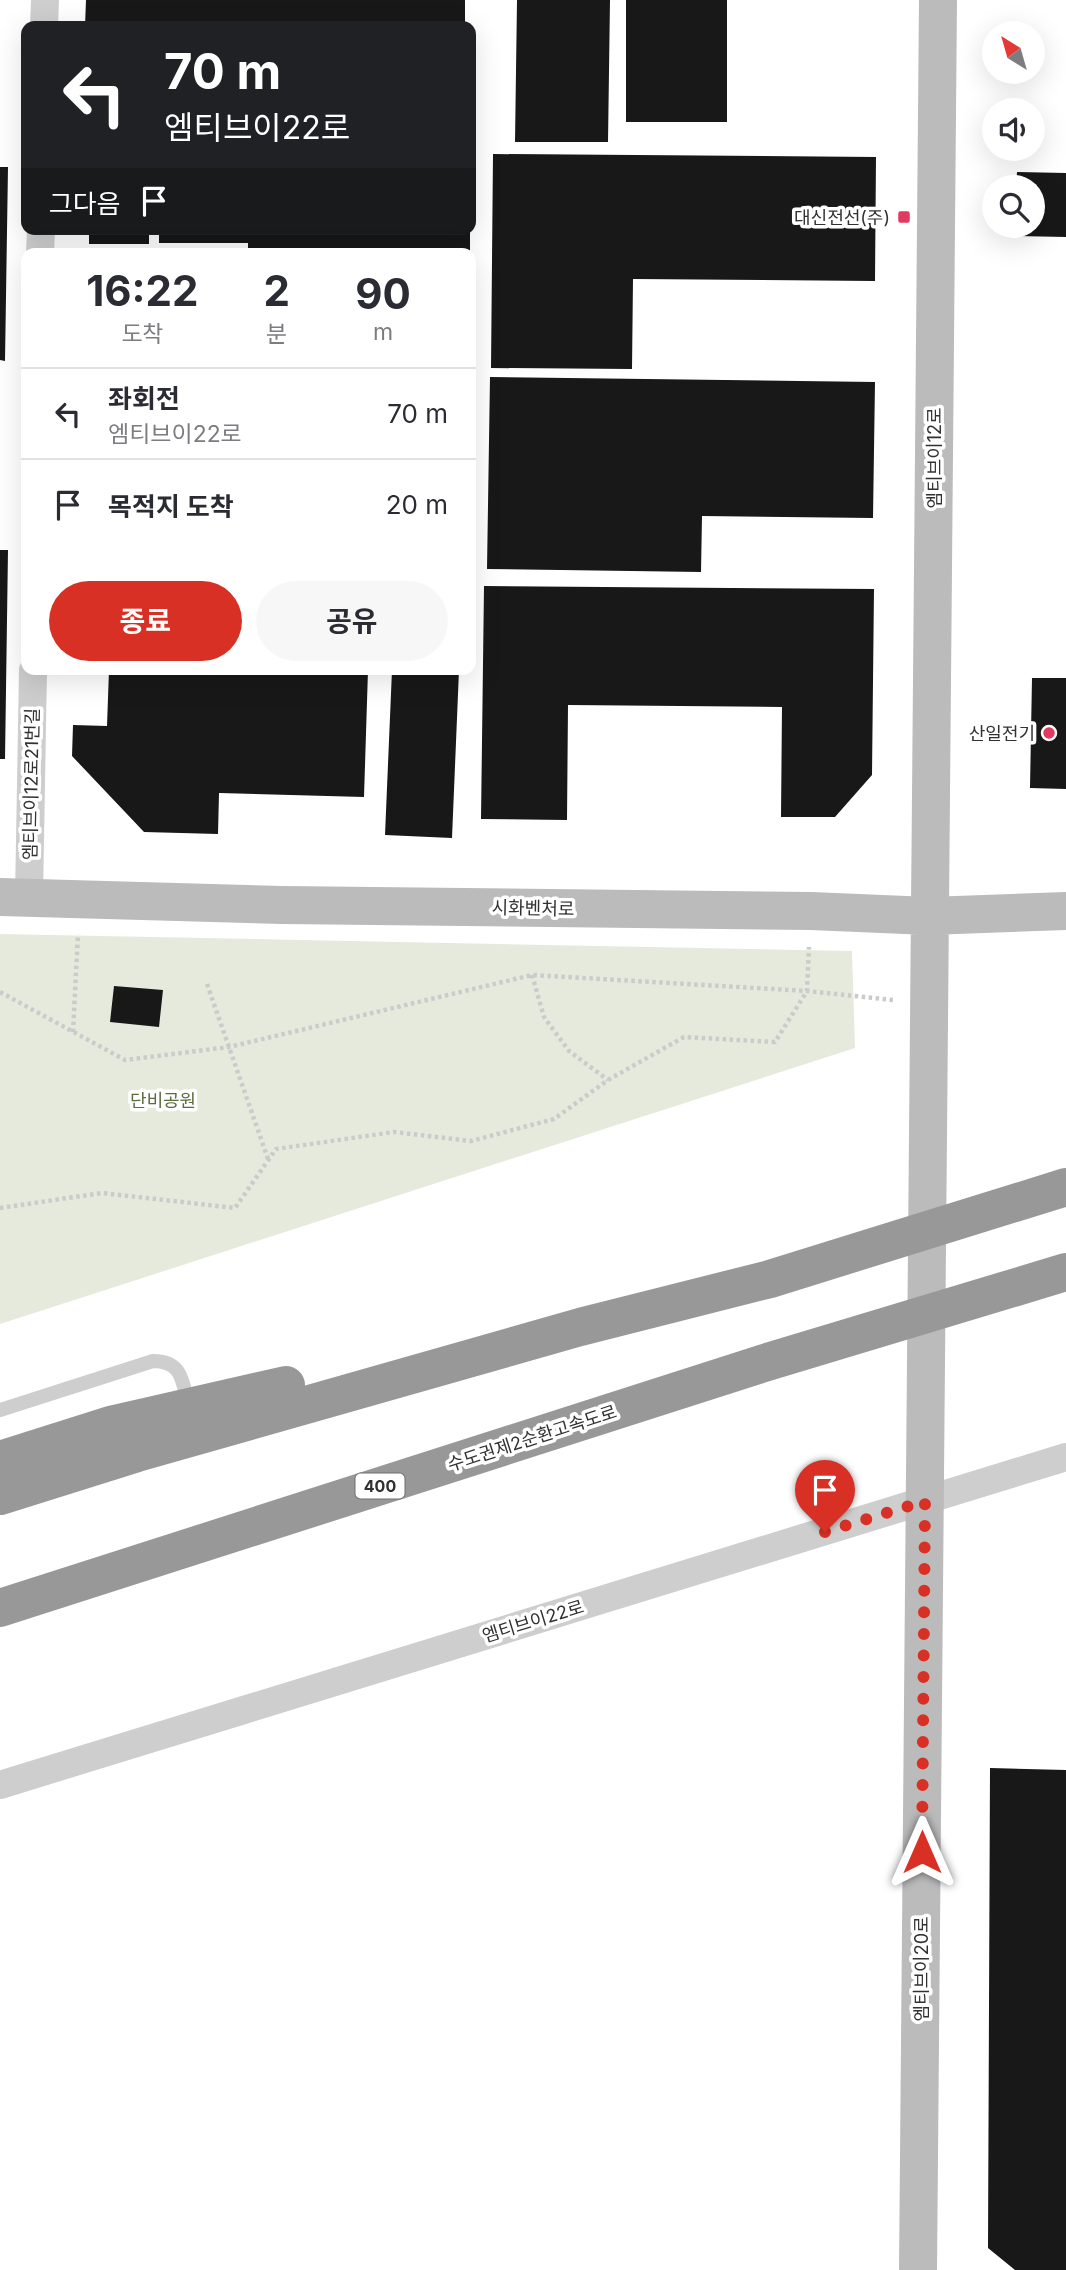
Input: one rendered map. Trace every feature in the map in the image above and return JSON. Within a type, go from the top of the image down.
[{"type":"highway","points":[[0,1496],[137,1453],[580,1327],[770,1279],[1050,1192]]},
{"type":"highway","name":"수도권제2순환고속도로","points":[[0,1608],[761,1364],[1048,1278]]},
{"type":"highway","points":[[0,1460],[110,1425],[418,1354],[580,1327]]},
{"type":"street","points":[[44,21],[45,0]]},
{"type":"street","name":"엠티브이12로","points":[[929,1004],[938,0]]},
{"type":"street","name":"엠티브이12로21번길","points":[[14,897],[33,675]]},
{"type":"street","name":"시화벤처로","points":[[14,897],[282,905],[811,911],[929,916],[1066,911]]},
{"type":"street","name":"엠티브이20로","points":[[918,2270],[929,1004]]},
{"type":"street","name":"엠티브이22로","points":[[0,1785],[1066,1457]]},
{"type":"lane","points":[[0,1410],[152,1361],[166,1361],[178,1370],[190,1408]]},
{"type":"path","points":[[73,1032],[80,898]]},
{"type":"path","points":[[0,992],[125,1060],[229,1047],[532,975],[807,991],[929,1004]]},
{"type":"path","points":[[532,975],[544,1017],[569,1051],[608,1080]]},
{"type":"path","points":[[207,984],[268,1160]]},
{"type":"path","points":[[0,1208],[102,1193],[235,1208],[276,1149],[394,1132],[471,1141],[554,1119],[608,1080],[684,1037],[775,1042],[807,991]]},
{"type":"green space","name":"단비공원","points":[[0,934],[852,951],[855,1048],[0,1324]]},
{"type":"building","points":[[86,0],[465,0],[465,21],[85,21]]},
{"type":"building","points":[[517,0],[610,0],[608,142],[515,142]]},
{"type":"building","points":[[626,0],[727,0],[727,122],[626,122]]},
{"type":"building","points":[[493,154],[876,157],[875,281],[633,279],[632,369],[491,368]]},
{"type":"building","points":[[0,167],[8,167],[5,361],[0,360]]},
{"type":"building","points":[[1017,172],[1066,173],[1066,237],[1045,237],[1045,175],[1017,175]]},
{"type":"building","points":[[89,235],[149,235],[149,244],[89,244]]},
{"type":"building","points":[[159,235],[470,235],[470,248],[248,248],[248,243],[159,243]]},
{"type":"building","points":[[490,377],[875,382],[873,518],[702,516],[701,572],[487,569]]},
{"type":"building","points":[[0,550],[8,550],[5,759],[0,759]]},
{"type":"building","points":[[484,586],[874,589],[872,775],[835,817],[781,817],[782,707],[568,705],[567,820],[481,819]]},
{"type":"building","points":[[109,675],[368,675],[364,797],[219,793],[218,834],[144,832],[72,756],[73,725],[107,726]]},
{"type":"building","points":[[392,675],[459,675],[452,838],[385,835]]},
{"type":"building","name":"산일전기","points":[[1032,678],[1066,678],[1066,789],[1030,788]]},
{"type":"building","points":[[114,986],[163,990],[159,1027],[110,1022]]},
{"type":"building","points":[[990,1768],[1066,1770],[1066,2270],[1015,2270],[988,2248]]},
{"type":"place","name":"대신전선(주)","points":[[904,217]]},
{"type":"place","name":"산일전기","points":[[1049,733]]},
{"type":"route","points":[[825,1532],[925,1501],[922,1852]]}]
